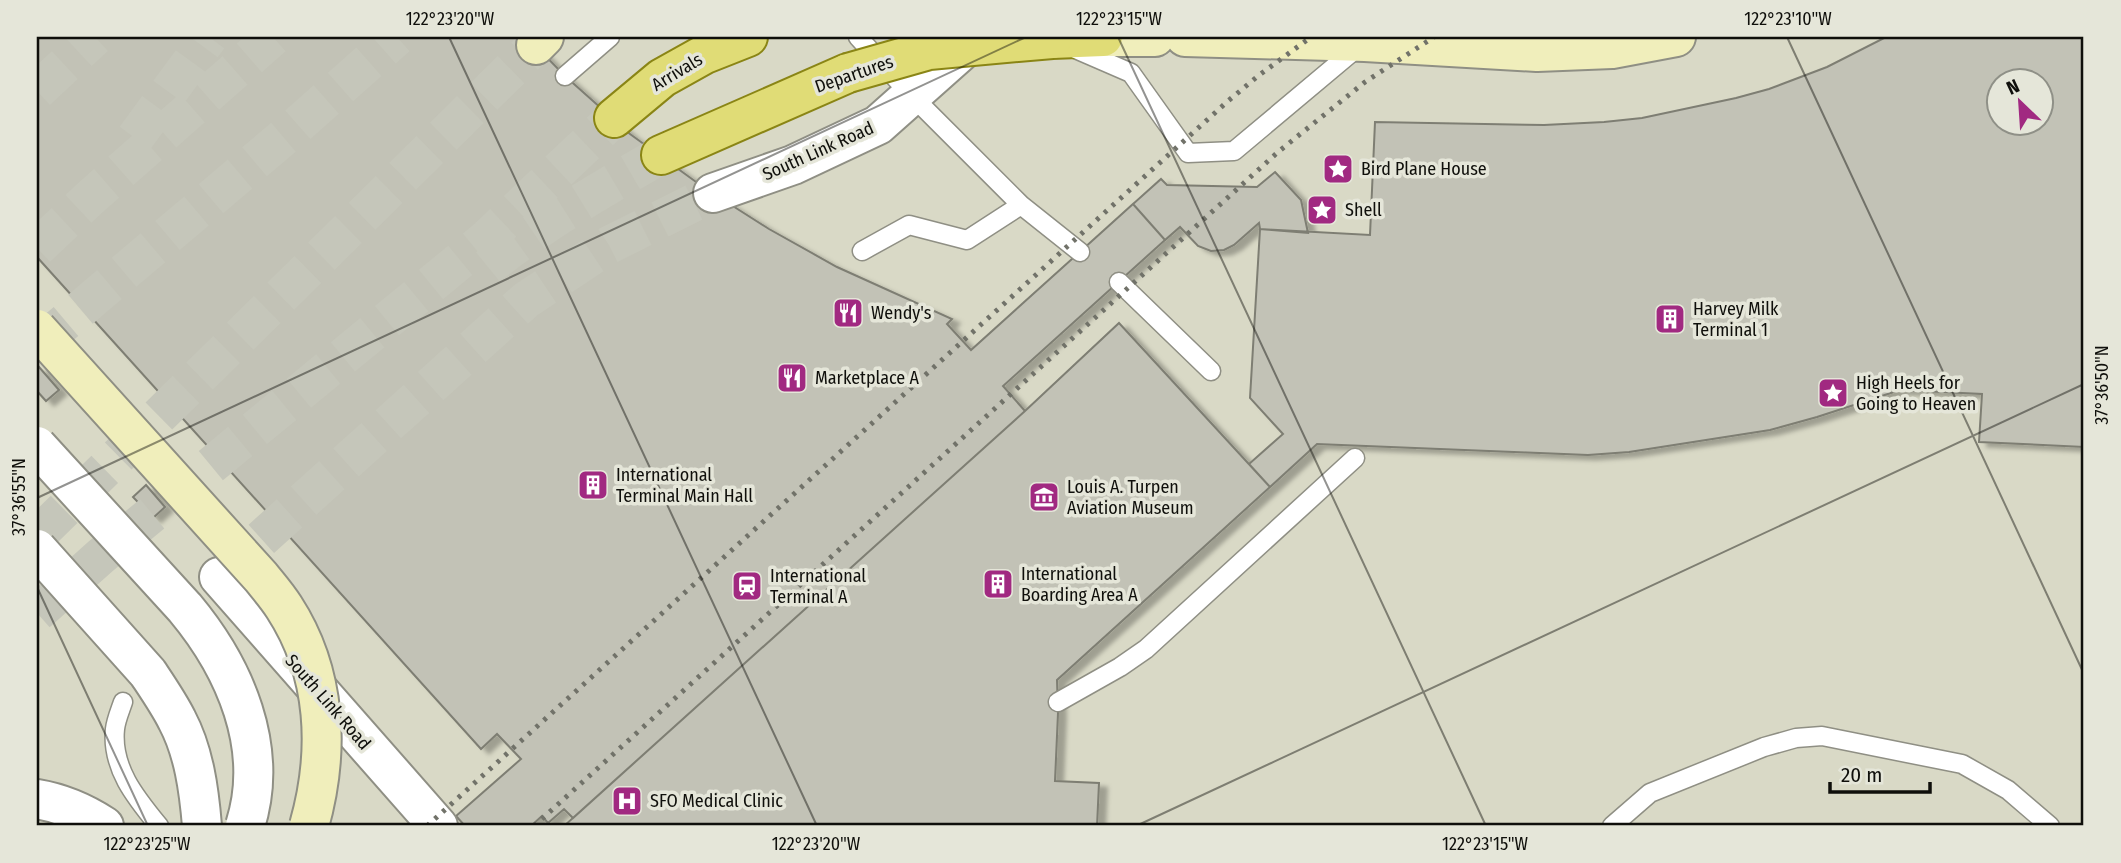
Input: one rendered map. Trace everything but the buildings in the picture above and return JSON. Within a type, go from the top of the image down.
[{"type":"main road","name":"Arrivals","points":[[614,118],[662,78],[714,46],[748,37]]},
{"type":"main road","name":"Departures","points":[[661,155],[848,73],[929,50],[1052,39],[1155,37]]},
{"type":"main road","points":[[1185,37],[1365,41],[1537,52],[1612,49],[1676,37]]},
{"type":"main road","points":[[37,329],[261,577],[284,607],[306,650],[321,710],[323,742],[320,777],[309,826]]},
{"type":"street","name":"South Link Road","points":[[713,193],[793,165],[878,125],[976,37]]},
{"type":"street","points":[[37,446],[185,608],[220,657],[243,705],[250,742],[253,780],[245,826]]},
{"type":"street","points":[[37,549],[148,673],[178,722],[192,759],[202,826]]},
{"type":"street","name":"South Link Road","points":[[219,577],[439,826]]},
{"type":"street","points":[[37,799],[53,802],[88,816],[104,826]]},
{"type":"lane","points":[[565,76],[610,37]]},
{"type":"lane","points":[[858,37],[912,96],[1021,205],[1080,252]]},
{"type":"lane","points":[[1052,39],[1131,73],[1188,152],[1234,151],[1365,41]]},
{"type":"lane","points":[[862,251],[909,225],[967,240],[1021,205]]},
{"type":"lane","points":[[1119,282],[1211,371]]},
{"type":"lane","points":[[1058,702],[1146,649],[1355,458]]},
{"type":"lane","points":[[123,702],[115,727],[115,754],[136,800],[159,826]]},
{"type":"lane","points":[[1612,826],[1650,793],[1764,747],[1796,738],[1822,736],[1962,765],[2008,790],[2050,826]]},
{"type":"shaded area","points":[[37,37],[2084,37],[2084,826],[37,826]]},
{"type":"tunnel","points":[[37,91],[95,37]]},
{"type":"tunnel","points":[[135,138],[209,37]]},
{"type":"tunnel","points":[[37,248],[273,37]]},
{"type":"tunnel","points":[[37,346],[285,136],[397,37]]},
{"type":"tunnel","points":[[37,536],[536,45]]},
{"type":"tunnel","points":[[37,613],[101,556],[485,240],[614,118]]},
{"type":"tunnel","points":[[488,267],[550,222],[661,155]]},
{"type":"tunnel","points":[[219,577],[526,300],[609,245],[713,193]]},
{"type":"railway","points":[[427,826],[1228,101],[1311,37]]},
{"type":"railway","points":[[534,826],[1278,152],[1365,82],[1434,37]]},
{"type":"place","name":"Bird Plane House","points":[[1338,169]]},
{"type":"place","name":"Shell","points":[[1322,210]]},
{"type":"place","name":"Wendy's","points":[[848,313]]},
{"type":"place","name":"Harvey Milk Terminal 1","points":[[1670,319]]},
{"type":"place","name":"Marketplace A","points":[[792,378]]},
{"type":"place","name":"High Heels for Going to Heaven","points":[[1833,393]]},
{"type":"place","name":"International Terminal Main Hall","points":[[593,485]]},
{"type":"place","name":"Louis A. Turpen Aviation Museum","points":[[1044,497]]},
{"type":"place","name":"International Boarding Area A","points":[[998,584]]},
{"type":"place","name":"International Terminal A","points":[[747,586]]},
{"type":"place","name":"SFO Medical Clinic","points":[[627,801]]}]
